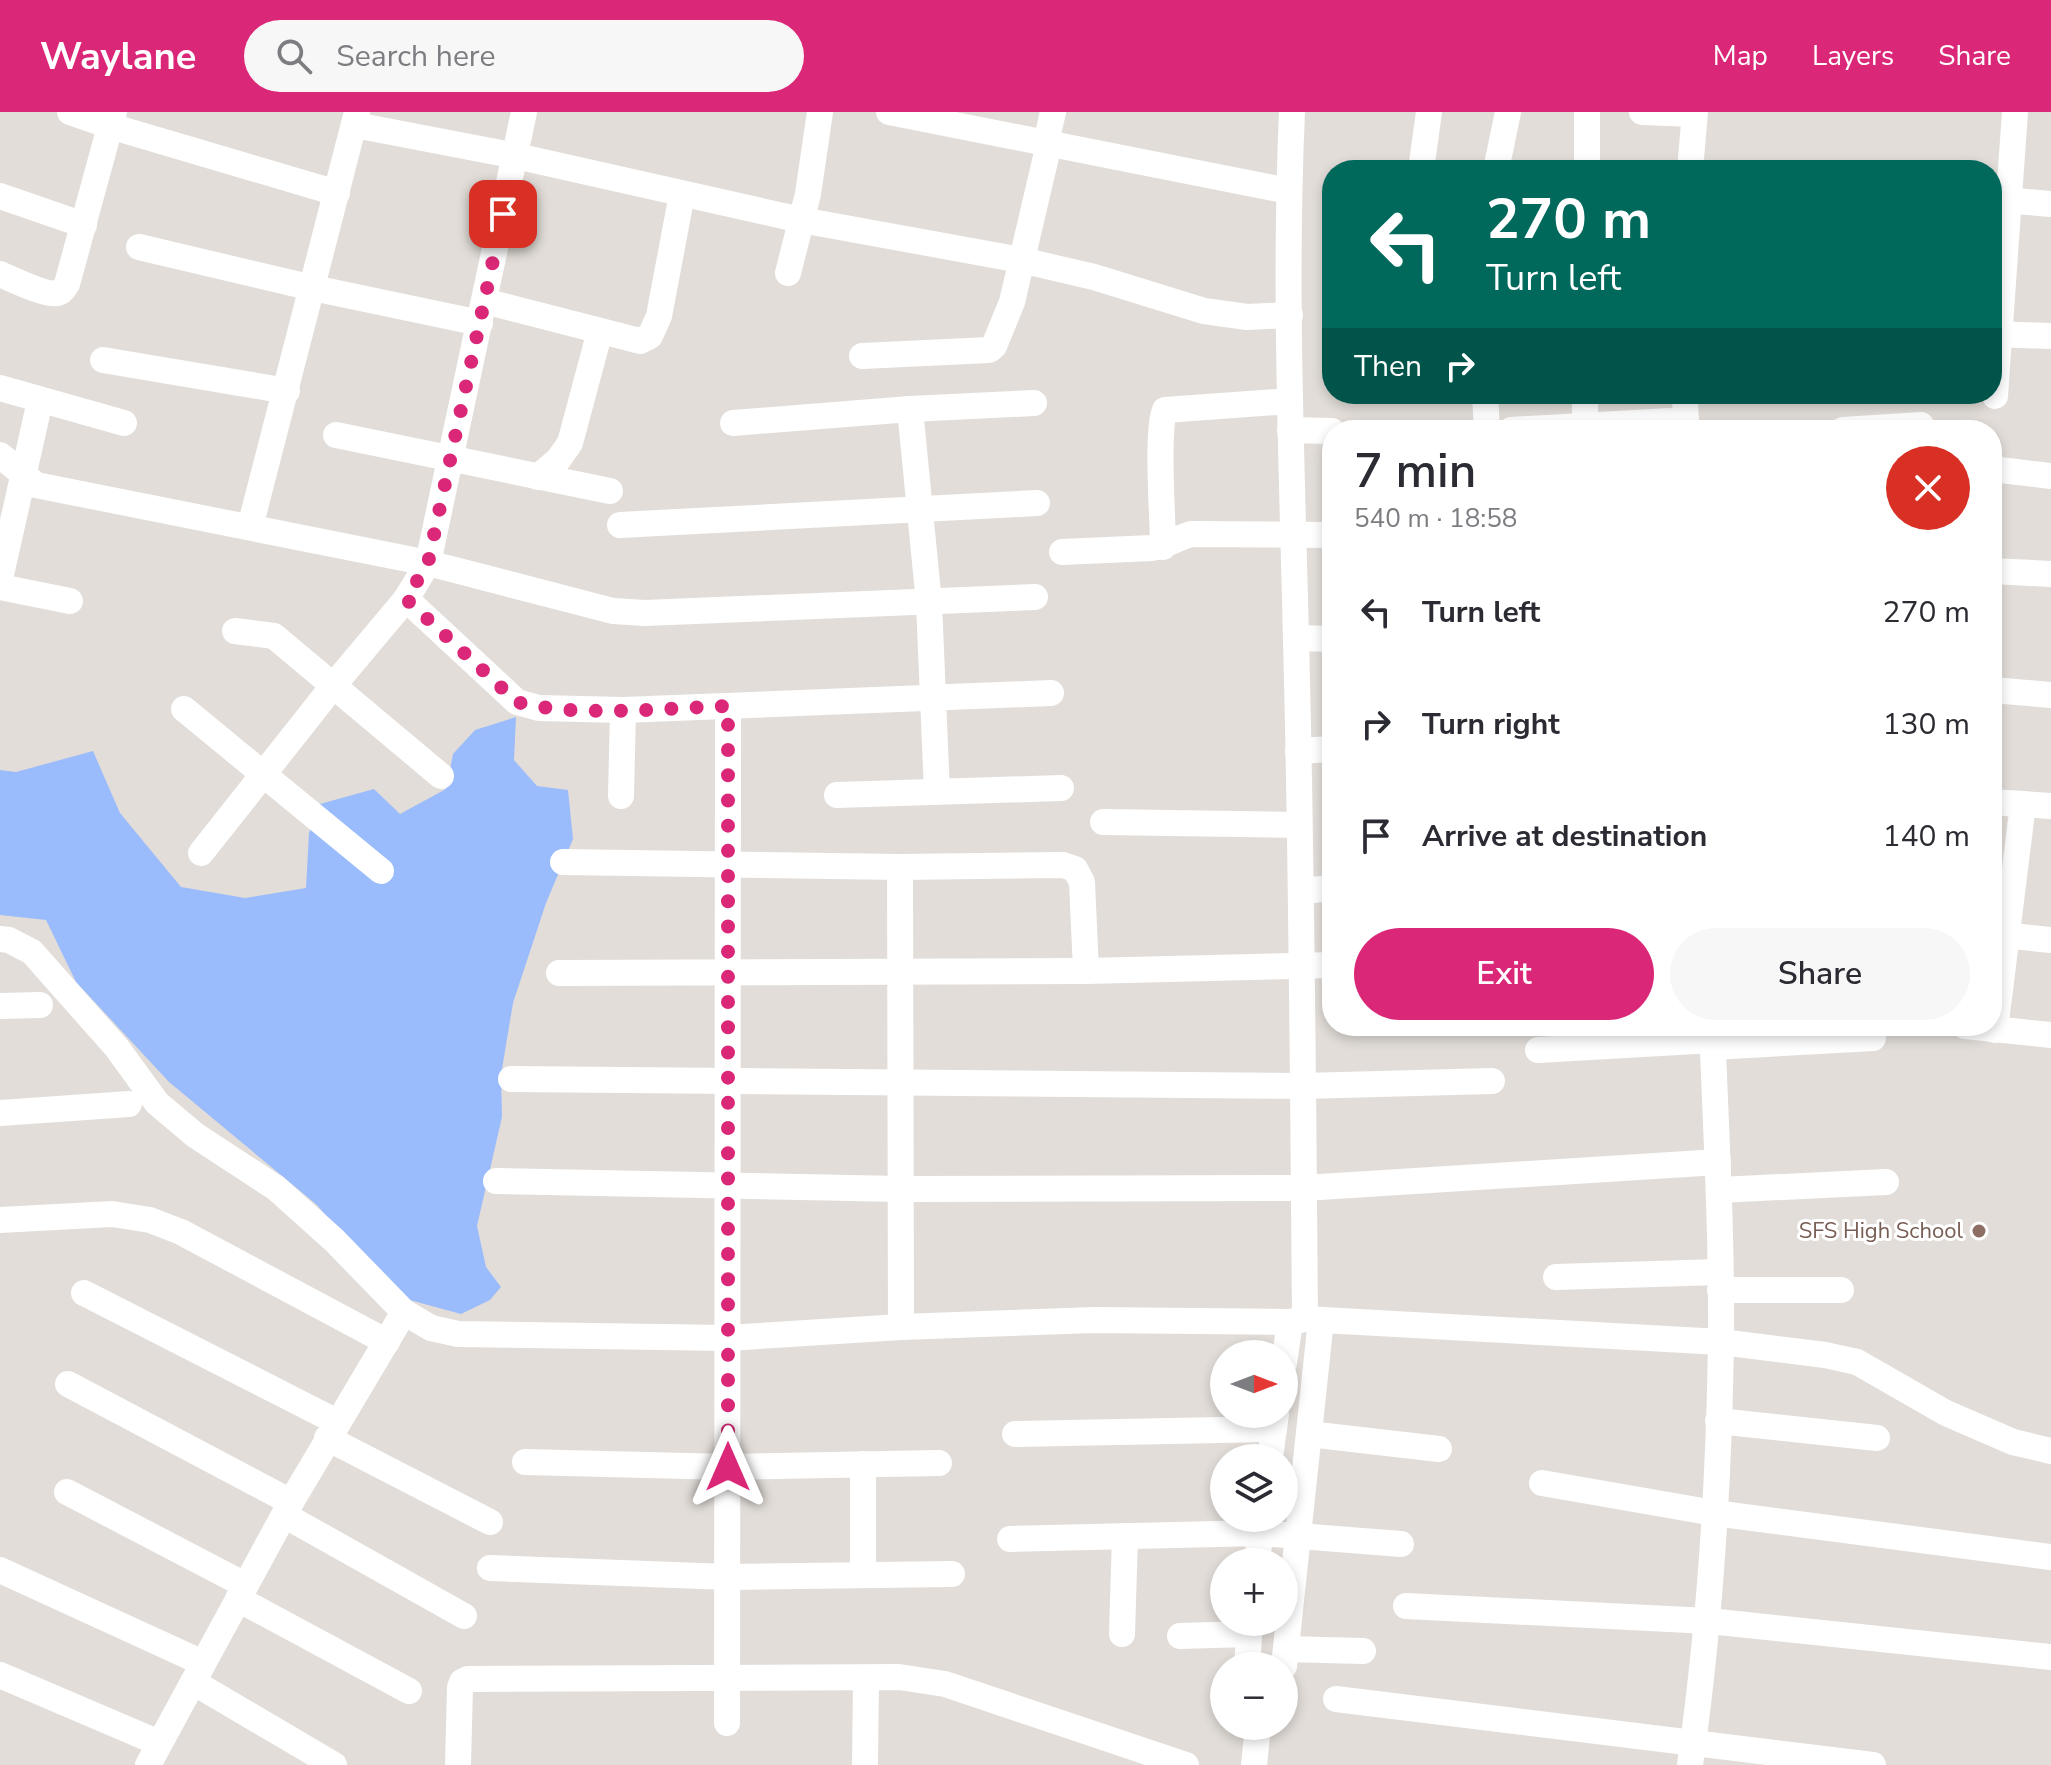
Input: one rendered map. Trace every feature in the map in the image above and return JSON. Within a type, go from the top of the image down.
[{"type":"street","points":[[70,112],[112,119],[337,193]]},
{"type":"street","points":[[201,853],[406,599],[428,563],[524,112]]},
{"type":"street","points":[[788,273],[812,169],[820,112]]},
{"type":"street","points":[[889,112],[1289,191]]},
{"type":"street","points":[[862,356],[989,350],[994,346],[1007,319],[1053,112]]},
{"type":"street","points":[[1286,1652],[1317,1359],[1305,1320],[1302,891],[1290,430],[1289,191],[1292,112]]},
{"type":"street","points":[[1422,160],[1429,112]]},
{"type":"street","points":[[1498,160],[1508,112]]},
{"type":"street","points":[[1587,112],[1587,160]]},
{"type":"street","points":[[1642,112],[1694,113],[1691,160]]},
{"type":"street","points":[[2002,188],[2015,112]]},
{"type":"street","points":[[0,274],[45,291],[59,293],[67,284],[112,119]]},
{"type":"street","points":[[250,527],[356,119],[801,220],[1021,260],[1094,277],[1204,311],[1247,317],[1290,315]]},
{"type":"street","points":[[139,247],[313,288],[600,331],[640,341],[650,336],[659,316],[682,194]]},
{"type":"street","points":[[0,196],[84,225]]},
{"type":"street","points":[[2002,200],[2051,204]]},
{"type":"street","points":[[538,477],[558,460],[570,443],[600,331]]},
{"type":"street","points":[[2002,334],[2051,336]]},
{"type":"street","points":[[103,360],[287,391]]},
{"type":"street","points":[[0,388],[124,423]]},
{"type":"street","points":[[0,579],[40,401]]},
{"type":"street","points":[[1163,547],[1162,417],[1165,410],[1290,401]]},
{"type":"street","points":[[733,423],[1034,403]]},
{"type":"street","points":[[910,409],[929,603],[937,792]]},
{"type":"street","points":[[1640,420],[1686,415]]},
{"type":"street","points":[[1290,430],[1322,431]]},
{"type":"street","points":[[336,435],[610,491]]},
{"type":"street","points":[[0,455],[36,485],[428,563],[613,611],[645,613],[1035,597]]},
{"type":"street","points":[[2002,470],[2051,476]]},
{"type":"street","points":[[620,525],[1037,503]]},
{"type":"street","points":[[1062,552],[1163,547],[1178,537],[1191,534],[1322,535]]},
{"type":"street","points":[[2002,572],[2051,574]]},
{"type":"street","points":[[0,587],[70,601]]},
{"type":"street","points":[[406,599],[517,702],[539,708],[623,710],[1051,693]]},
{"type":"street","points":[[235,631],[274,636],[441,776]]},
{"type":"street","points":[[1296,638],[1322,639]]},
{"type":"street","points":[[2002,691],[2051,695]]},
{"type":"street","points":[[727,1723],[728,706]]},
{"type":"street","points":[[184,709],[381,871]]},
{"type":"street","points":[[621,796],[623,710]]},
{"type":"street","points":[[1298,751],[1322,750]]},
{"type":"street","points":[[837,795],[1061,788]]},
{"type":"street","points":[[2002,803],[2051,806]]},
{"type":"street","points":[[2002,913],[2023,804]]},
{"type":"street","points":[[1103,822],[1299,825]]},
{"type":"street","points":[[563,862],[900,867],[1063,865],[1075,869],[1082,882],[1086,971]]},
{"type":"street","points":[[900,867],[901,1327]]},
{"type":"street","points":[[1302,891],[1322,889]]},
{"type":"street","points":[[2002,934],[2051,940]]},
{"type":"street","points":[[0,939],[9,940],[32,952],[117,1048],[157,1103],[195,1135],[276,1188],[334,1240],[404,1312],[431,1328],[458,1334],[728,1338],[901,1327],[1095,1320],[1305,1320],[1721,1342],[1857,1362],[1946,1413],[2013,1442],[2051,1451]]},
{"type":"street","points":[[559,973],[899,973],[1322,966]]},
{"type":"street","points":[[0,1006],[40,1005]]},
{"type":"street","points":[[2002,1031],[2051,1035]]},
{"type":"street","points":[[1691,1755],[1709,1621],[1721,1342],[1713,1038]]},
{"type":"street","points":[[1538,1050],[1713,1038],[1873,1038]]},
{"type":"street","points":[[511,1079],[1303,1086],[1492,1081]]},
{"type":"street","points":[[0,1113],[129,1104]]},
{"type":"street","points":[[496,1181],[901,1189],[1304,1188],[1718,1162]]},
{"type":"street","points":[[1719,1190],[1886,1182]]},
{"type":"street","points":[[0,1220],[112,1214],[150,1220],[181,1232],[387,1342]]},
{"type":"street","points":[[1556,1277],[1720,1281],[1841,1290]]},
{"type":"street","points":[[84,1293],[332,1430],[490,1522]]},
{"type":"street","points":[[0,1675],[154,1758],[287,1508],[404,1312]]},
{"type":"street","points":[[1295,1340],[1305,1320]]},
{"type":"street","points":[[1298,1360],[1317,1359]]},
{"type":"street","points":[[68,1384],[287,1508],[464,1616]]},
{"type":"street","points":[[1718,1421],[1877,1438]]},
{"type":"street","points":[[1015,1434],[1210,1424]]},
{"type":"street","points":[[1309,1434],[1439,1449]]},
{"type":"street","points":[[525,1462],[728,1467],[939,1463]]},
{"type":"street","points":[[863,1464],[863,1575]]},
{"type":"street","points":[[1542,1483],[1714,1513],[2051,1557]]},
{"type":"street","points":[[67,1492],[409,1691]]},
{"type":"street","points":[[1010,1539],[1125,1536],[1210,1529]]},
{"type":"street","points":[[1283,1532],[1299,1537],[1401,1544]]},
{"type":"street","points":[[1122,1634],[1125,1536]]},
{"type":"street","points":[[490,1568],[728,1577],[952,1574]]},
{"type":"street","points":[[0,1570],[198,1672],[334,1765]]},
{"type":"street","points":[[1406,1606],[1709,1621],[2051,1657]]},
{"type":"street","points":[[1180,1636],[1210,1633]]},
{"type":"street","points":[[1298,1656],[1363,1651]]},
{"type":"street","points":[[458,1765],[460,1687],[468,1679],[899,1677],[945,1684],[1186,1765]]},
{"type":"street","points":[[865,1765],[866,1678]]},
{"type":"street","points":[[1336,1699],[1691,1755],[1873,1765]]},
{"type":"street","points":[[1254,1765],[1257,1740]]},
{"type":"water","points":[[516,717],[514,760],[537,786],[568,790],[573,839],[546,903],[513,1003],[501,1075],[502,1117],[477,1226],[486,1267],[501,1287],[490,1300],[461,1314],[395,1296],[317,1205],[169,1082],[76,982],[46,920],[0,915],[0,770],[16,772],[93,751],[120,813],[181,887],[245,898],[306,888],[309,833],[320,804],[374,789],[400,814],[446,789],[453,754],[475,730]]},
{"type":"place","name":"SFS High School","points":[[1979,1231]]},
{"type":"route","points":[[503,214],[428,563],[406,599],[517,702],[539,708],[623,710],[728,706],[728,1467]]}]
